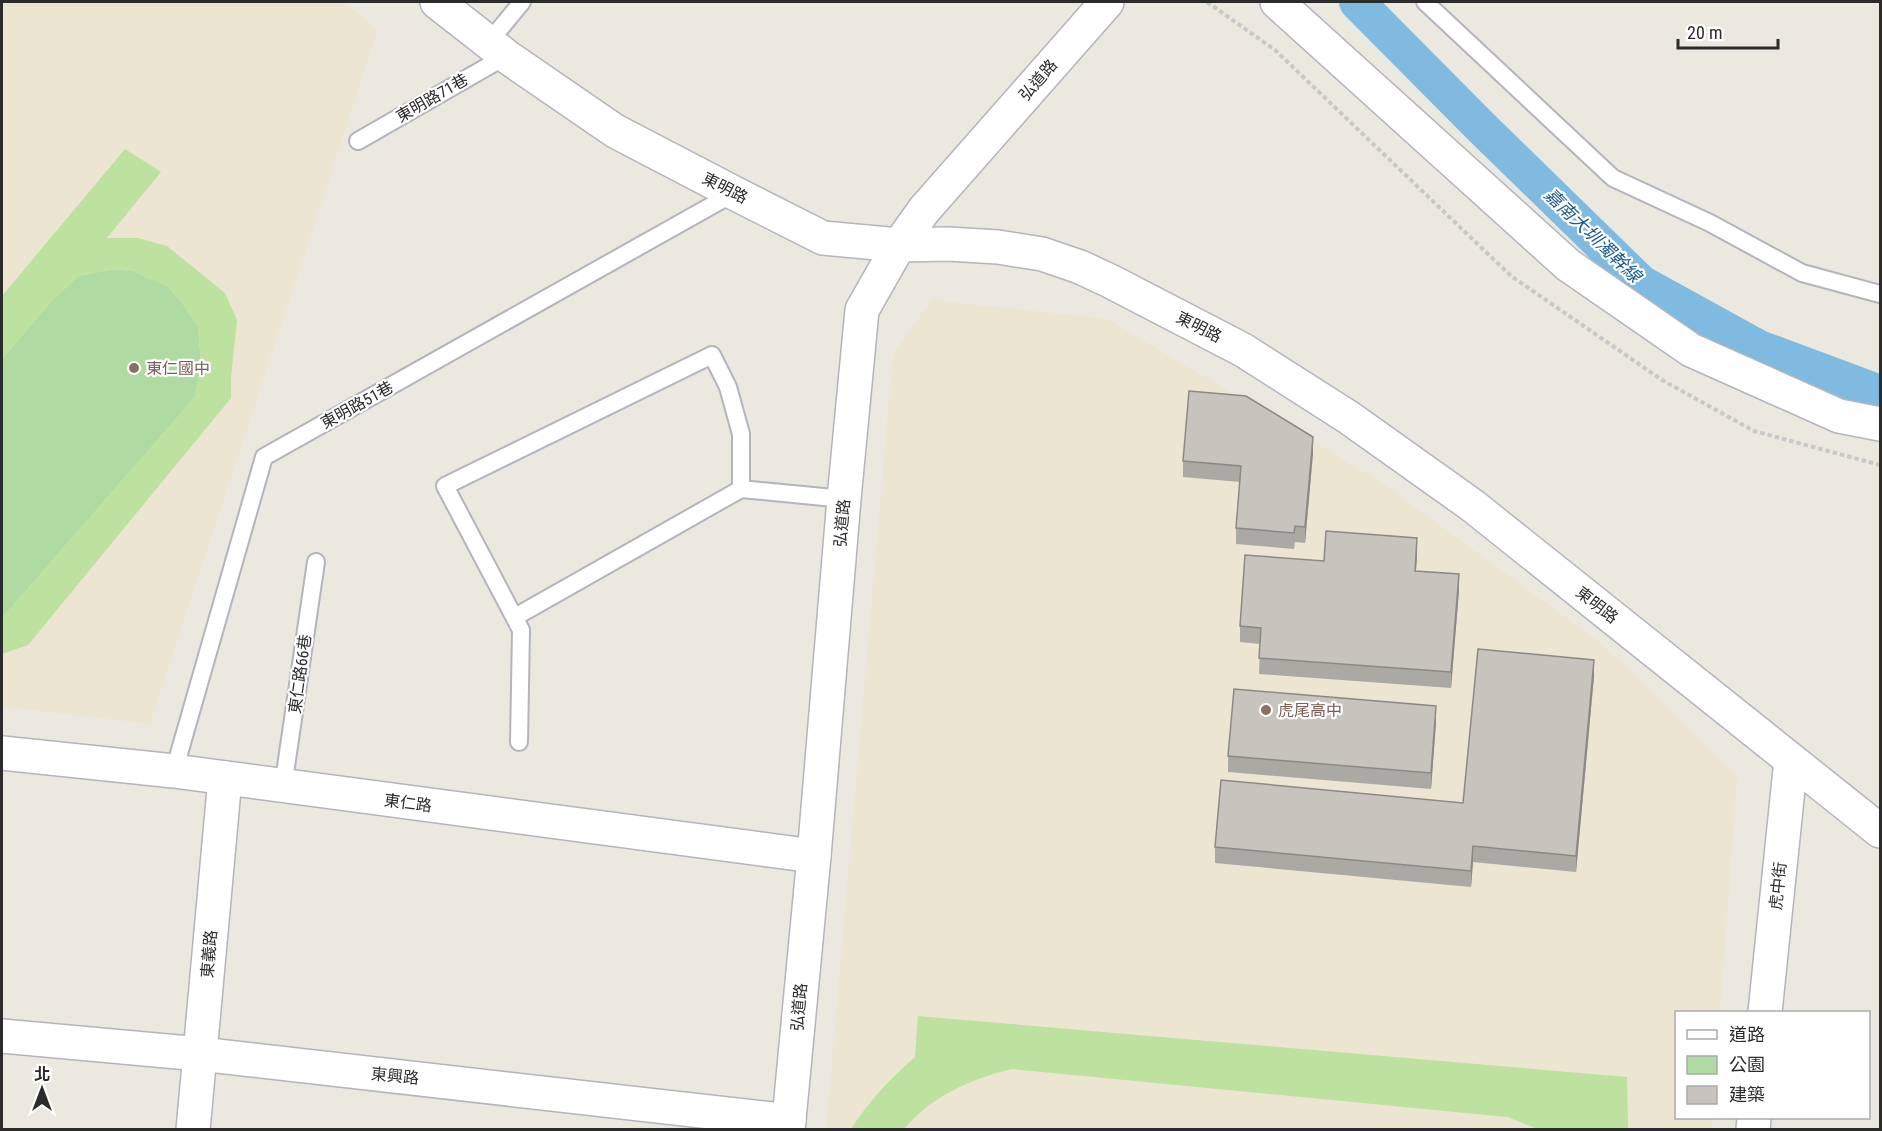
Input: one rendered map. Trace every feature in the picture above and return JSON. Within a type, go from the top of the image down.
[{"type":"street","name":"東明路","points":[[437,2],[497,49],[615,131],[823,238],[899,245],[948,244],[999,247],[1042,254],[1110,280],[1243,350],[1348,417],[1473,506],[1881,831]]},
{"type":"street","name":"弘道路","points":[[788,1125],[862,310],[899,245],[924,210],[1107,2]]},
{"type":"street","points":[[1277,2],[1568,266],[1691,350],[1839,416],[1881,424]]},
{"type":"street","name":"東仁路","points":[[2,753],[174,771],[814,856]]},
{"type":"street","name":"虎中街","points":[[1765,1011],[1791,760]]},
{"type":"street","name":"東義路","points":[[194,1130],[225,778]]},
{"type":"street","name":"東興路","points":[[2,1036],[200,1054],[788,1125]]},
{"type":"lane","points":[[497,49],[522,2]]},
{"type":"lane","points":[[1425,2],[1613,178],[1710,223],[1802,273],[1881,294]]},
{"type":"lane","name":"東明路71巷","points":[[358,141],[497,49]]},
{"type":"lane","name":"東明路51巷","points":[[174,771],[264,457],[734,193]]},
{"type":"lane","points":[[519,742],[521,630],[445,486],[712,355],[728,387],[741,434],[741,489]]},
{"type":"lane","points":[[515,617],[741,489],[844,499]]},
{"type":"lane","name":"東仁路66巷","points":[[284,787],[316,562]]},
{"type":"shaded area","name":"東仁國中","points":[[2,2],[344,2],[378,30],[150,724],[2,706]]},
{"type":"shaded area","name":"虎尾高中","points":[[932,300],[1107,319],[1378,480],[1602,644],[1737,777],[1720,1011],[1675,1011],[1675,1119],[1712,1119],[1711,1129],[826,1130],[893,354]]},
{"type":"green space","points":[[125,149],[161,172],[107,238],[138,238],[167,246],[225,293],[237,320],[231,398],[28,645],[2,654],[2,618],[195,397],[201,363],[198,327],[183,304],[167,286],[133,271],[114,269],[78,276],[49,304],[2,359],[2,296]]},
{"type":"green space","points":[[114,269],[133,271],[167,286],[183,304],[198,327],[201,363],[195,397],[2,618],[2,359],[49,304],[78,276]]},
{"type":"green space","points":[[918,1016],[1627,1077],[1628,1129],[1538,1129],[1507,1117],[1012,1069],[981,1078],[953,1090],[927,1107],[904,1129],[851,1129],[880,1091],[915,1057]]},
{"type":"building","points":[[1189,391],[1246,396],[1313,437],[1305,527],[1295,526],[1294,533],[1236,528],[1241,466],[1183,461]]},
{"type":"building","points":[[1326,531],[1417,538],[1415,571],[1459,574],[1451,672],[1259,658],[1261,628],[1240,626],[1245,555],[1324,561]]},
{"type":"building","points":[[1478,649],[1594,660],[1576,856],[1473,846],[1471,871],[1215,847],[1221,780],[1463,803]]},
{"type":"building","points":[[1234,689],[1436,706],[1431,773],[1228,756]]},
{"type":"waterway","name":"嘉南大圳濁幹線","points":[[1357,2],[1641,283],[1759,348],[1880,393]]},
{"type":"place","name":"東仁國中","points":[[134,368]]},
{"type":"place","name":"虎尾高中","points":[[1266,710]]}]
